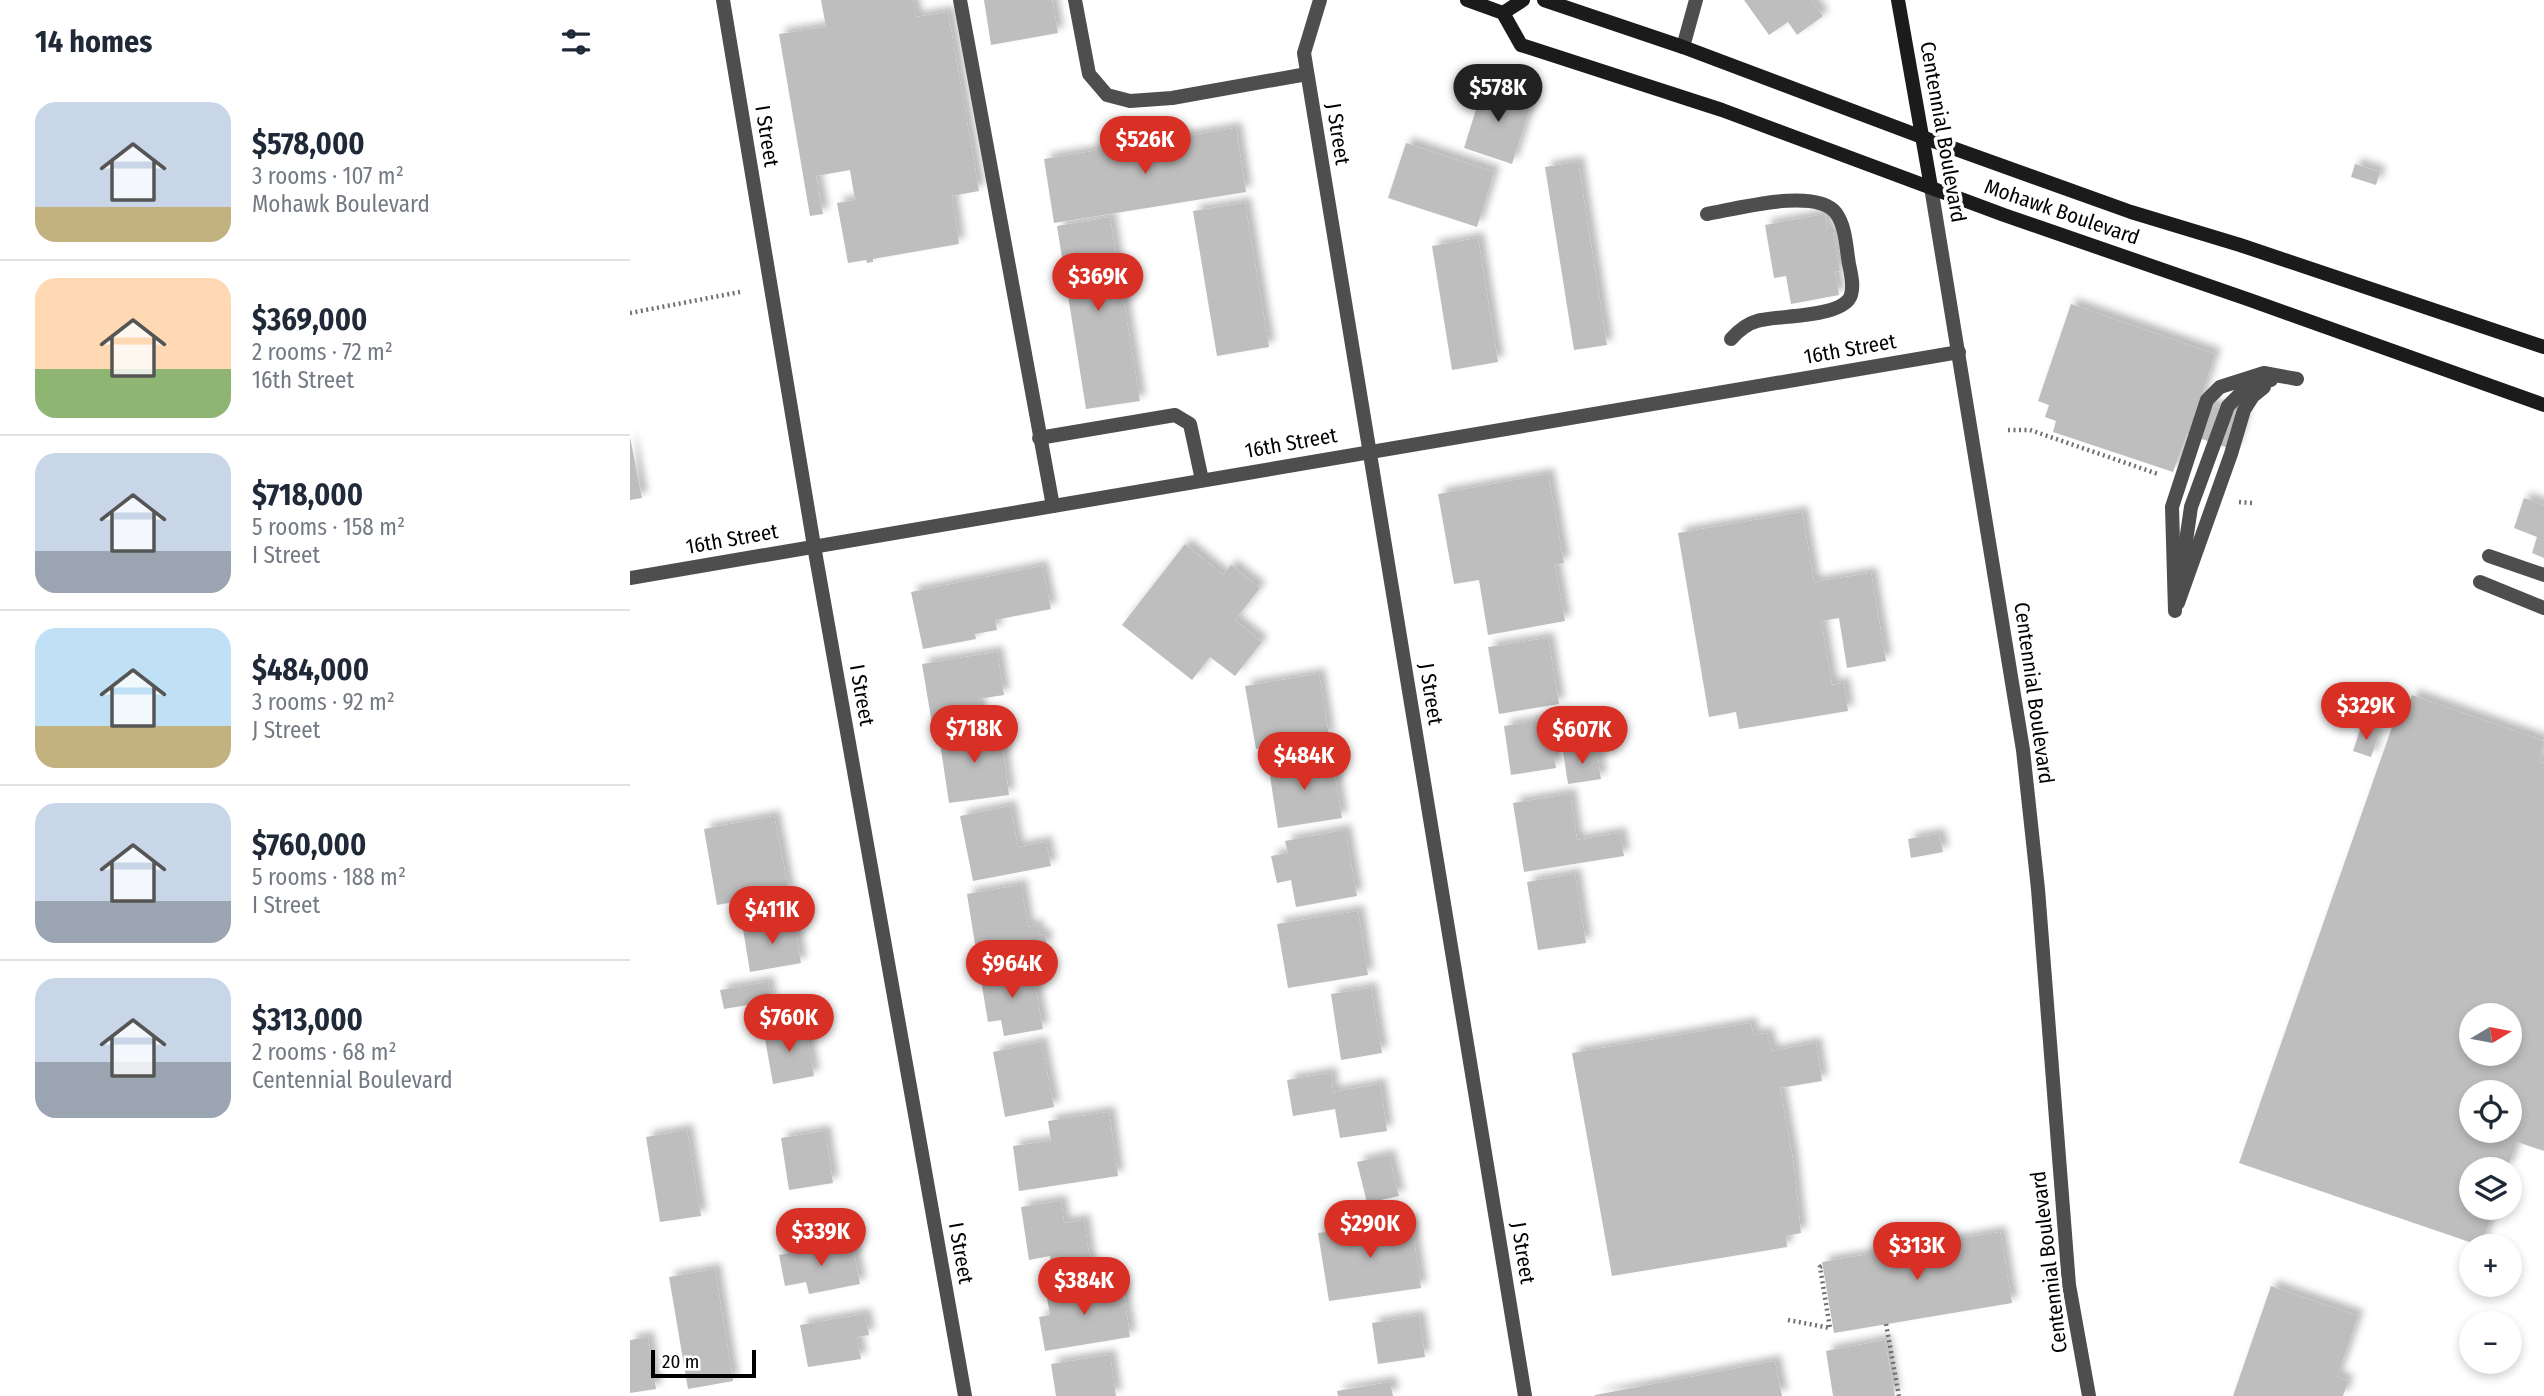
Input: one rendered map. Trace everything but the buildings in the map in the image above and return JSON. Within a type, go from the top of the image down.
[{"type":"main road","points":[[1477,2],[1503,13],[1523,0]]},
{"type":"main road","name":"Mohawk Boulevard","points":[[1544,0],[1683,47],[2131,212],[2240,245],[2544,347]]},
{"type":"main road","name":"Centennial Boulevard","points":[[1898,0],[1931,187]]},
{"type":"main road","name":"Mohawk Boulevard","points":[[1503,13],[1521,46],[1722,110],[2004,215],[2544,405]]},
{"type":"street","name":"I Street","points":[[723,0],[814,546],[965,1396]]},
{"type":"street","points":[[960,0],[1053,506]]},
{"type":"street","points":[[1075,0],[1089,74],[1107,95],[1130,101],[1172,98],[1307,74]]},
{"type":"street","name":"J Street","points":[[1320,0],[1304,53],[1307,74],[1525,1396]]},
{"type":"street","points":[[1683,47],[1696,0]]},
{"type":"street","name":"Centennial Boulevard","points":[[1931,187],[2023,750],[2038,889],[2069,1285],[2089,1396]]},
{"type":"street","points":[[1707,214],[1782,202],[1822,202],[1835,212],[1843,229],[1853,285],[1851,298],[1843,306],[1758,321],[1741,328],[1731,339]]},
{"type":"street","name":"16th Street","points":[[630,578],[1959,352]]},
{"type":"street","points":[[2175,611],[2172,507],[2207,400],[2220,387],[2264,373],[2297,379]]},
{"type":"street","points":[[2175,611],[2244,410],[2253,396],[2267,386],[2297,379]]},
{"type":"street","points":[[2175,611],[2191,508],[2228,405],[2244,390],[2263,381],[2297,379]]},
{"type":"street","points":[[1040,438],[1175,415],[1190,424],[1202,480]]},
{"type":"street","points":[[2488,556],[2544,575]]},
{"type":"street","points":[[2480,582],[2544,608]]},
{"type":"path","points":[[630,313],[740,292]]},
{"type":"path","points":[[2008,430],[2030,430],[2180,482]]},
{"type":"path","points":[[2216,495],[2252,503]]},
{"type":"path","points":[[1788,1320],[1830,1328],[1820,1267],[1822,1266]]},
{"type":"path","points":[[1885,1324],[1899,1396]]}]
